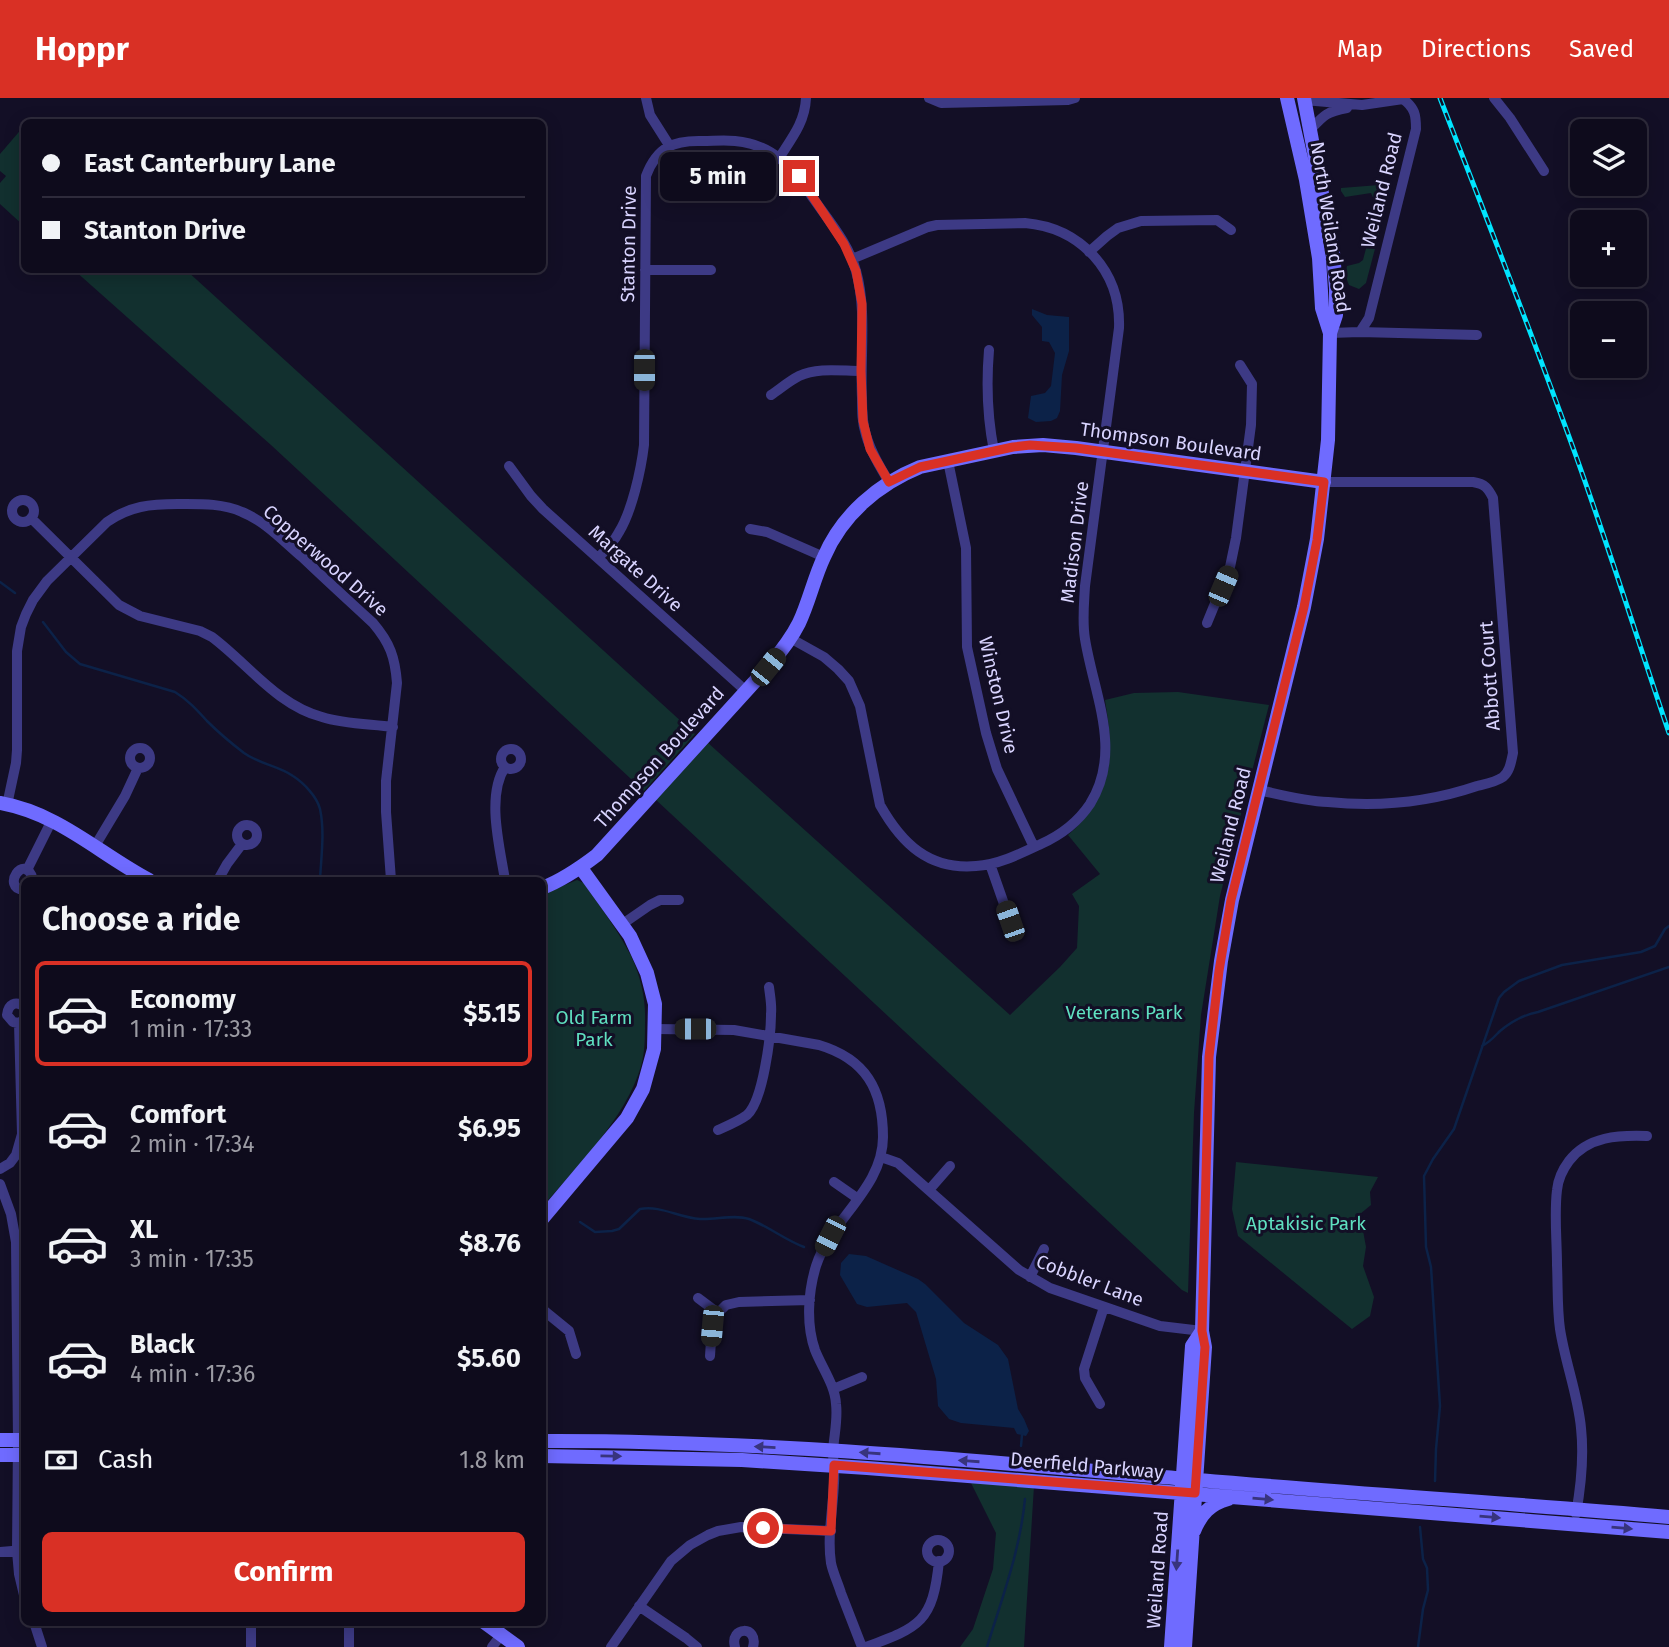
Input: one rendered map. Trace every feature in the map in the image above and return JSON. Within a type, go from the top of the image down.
[{"type":"main road","name":"North Weiland Road","points":[[1287,98],[1306,180],[1319,258],[1322,308],[1330,333]]},
{"type":"main road","name":"North Weiland Road","points":[[1304,99],[1333,252],[1336,315],[1330,333]]},
{"type":"main road","name":"Weiland Road","points":[[1171,1647],[1205,1347],[1202,1331],[1209,1069],[1214,1011],[1231,900],[1304,607],[1317,540],[1329,406],[1330,333]]},
{"type":"main road","name":"Thompson Boulevard","points":[[546,886],[597,855],[768,667],[799,623],[824,556],[835,537],[851,515],[889,482],[920,467],[1030,445],[1103,451],[1324,482]]},
{"type":"main road","points":[[3,804],[51,820],[75,832],[144,877]]},
{"type":"main road","points":[[546,1214],[627,1118],[643,1089],[654,1049],[655,1004],[647,973],[630,936],[581,867]]},
{"type":"main road","points":[[0,1440],[21,1448]]},
{"type":"main road","name":"Deerfield Parkway","points":[[546,1441],[705,1444],[834,1458],[1189,1486],[1669,1517]]},
{"type":"main road","points":[[0,1455],[21,1448]]},
{"type":"main road","name":"Deerfield Parkway","points":[[546,1456],[834,1458]]},
{"type":"main road","name":"Weiland Road","points":[[1185,1647],[1192,1536],[1189,1486]]},
{"type":"main road","name":"Deerfield Parkway","points":[[1189,1486],[1236,1497],[1669,1532]]},
{"type":"main road","points":[[1192,1536],[1209,1507],[1236,1497]]},
{"type":"main road","points":[[487,1626],[496,1641],[518,1647]]},
{"type":"street","points":[[646,98],[650,114],[669,145],[690,140],[736,141],[757,146],[779,158],[799,176],[844,244],[852,259],[862,304],[863,421],[877,463],[889,482]]},
{"type":"street","points":[[779,158],[797,131],[805,110],[806,98]]},
{"type":"street","points":[[929,98],[941,103],[1075,98]]},
{"type":"street","points":[[1494,98],[1544,171]]},
{"type":"street","name":"Weiland Road","points":[[1304,99],[1362,105]]},
{"type":"street","name":"Weiland Road","points":[[1310,130],[1324,114],[1331,111],[1403,99],[1414,109],[1416,129],[1369,318],[1360,332]]},
{"type":"street","name":"Stanton Drive","points":[[598,558],[621,530],[641,467],[644,445],[646,176],[655,158],[669,145]]},
{"type":"street","points":[[1089,252],[1118,228],[1141,221],[1217,220],[1231,230]]},
{"type":"street","name":"Madison Drive","points":[[790,638],[824,657],[849,681],[860,706],[880,805],[894,828],[923,855],[942,864],[966,867],[990,864],[1049,841],[1077,820],[1097,793],[1104,772],[1106,752],[1103,720],[1083,623],[1085,586],[1119,316],[1113,288],[1106,272],[1098,260],[1072,237],[1025,223],[937,225],[852,259]]},
{"type":"street","points":[[645,270],[711,271]]},
{"type":"street","points":[[1330,333],[1477,335]]},
{"type":"street","points":[[989,350],[986,399],[994,451]]},
{"type":"street","points":[[1207,623],[1230,567],[1251,425],[1252,384],[1240,365]]},
{"type":"street","points":[[771,395],[797,377],[818,370],[861,371]]},
{"type":"street","name":"Winston Drive","points":[[948,461],[966,548],[967,647],[986,733],[997,769],[1034,847]]},
{"type":"street","name":"Margate Drive","points":[[509,466],[531,496],[746,691]]},
{"type":"street","name":"Abbott Court","points":[[1259,790],[1325,802],[1409,801],[1445,795],[1496,780],[1508,772],[1511,764],[1513,753],[1493,498],[1489,488],[1473,482],[1324,482]]},
{"type":"street","name":"Copperwood Drive","points":[[3,804],[16,763],[17,651],[21,627],[39,590],[116,515],[149,504],[206,504],[243,512],[271,529],[385,637],[394,657],[397,694],[386,781],[391,877]]},
{"type":"street","points":[[31,518],[118,605],[140,616],[200,631],[212,637],[292,704],[324,718],[393,727]]},
{"type":"street","points":[[750,529],[768,532],[824,556]]},
{"type":"street","points":[[504,877],[498,838],[496,796],[499,778],[505,767]]},
{"type":"street","points":[[95,846],[125,796],[138,768]]},
{"type":"street","points":[[27,870],[51,820]]},
{"type":"street","points":[[220,877],[242,844]]},
{"type":"street","points":[[990,864],[1010,921]]},
{"type":"street","points":[[21,889],[13,886],[11,879],[16,870],[27,870],[32,877]]},
{"type":"street","points":[[621,925],[660,900],[679,900]]},
{"type":"street","points":[[718,1130],[746,1115],[753,1107],[764,1076],[771,1015],[769,987]]},
{"type":"street","points":[[21,1006],[16,1003],[7,1011],[10,1020],[21,1021]]},
{"type":"street","points":[[655,1029],[734,1030],[819,1045],[845,1056],[863,1071],[876,1090],[883,1136],[881,1157],[873,1177],[822,1251],[816,1266],[810,1300],[811,1335],[833,1389],[837,1412],[831,1564],[864,1647],[898,1635],[919,1622],[931,1605],[939,1561]]},
{"type":"street","points":[[1574,1524],[1582,1447],[1581,1426],[1560,1328],[1557,1189],[1562,1172],[1582,1148],[1605,1139],[1647,1136]]},
{"type":"street","points":[[0,1169],[16,1155],[21,1138]]},
{"type":"street","name":"Cobbler Lane","points":[[881,1157],[898,1163],[1030,1278],[1050,1288],[1160,1326],[1202,1331]]},
{"type":"street","points":[[929,1190],[950,1166]]},
{"type":"street","points":[[834,1182],[857,1198]]},
{"type":"street","points":[[0,1184],[11,1214],[16,1242],[21,1582]]},
{"type":"street","points":[[1030,1278],[1045,1249]]},
{"type":"street","points":[[698,1298],[718,1313]]},
{"type":"street","points":[[710,1356],[712,1326],[718,1313],[726,1305],[739,1302],[810,1300]]},
{"type":"street","points":[[1100,1404],[1085,1378],[1084,1369],[1104,1307]]},
{"type":"street","points":[[546,1312],[569,1331],[576,1354]]},
{"type":"street","points":[[833,1389],[862,1377]]},
{"type":"street","points":[[611,1647],[671,1562],[690,1545],[708,1535],[741,1527],[831,1531]]},
{"type":"street","points":[[0,1552],[21,1550]]},
{"type":"street","points":[[639,1606],[697,1647]]},
{"type":"street","points":[[35,1626],[42,1647]]},
{"type":"street","points":[[251,1626],[251,1647]]},
{"type":"street","points":[[349,1626],[349,1647]]},
{"type":"street","points":[[735,1647],[734,1636],[745,1630],[754,1638],[753,1647]]},
{"type":"green space","points":[[21,130],[21,223],[0,204],[0,183],[6,176],[0,171],[0,154]]},
{"type":"green space","points":[[1392,184],[1366,283],[1359,289],[1349,285],[1347,266],[1363,260],[1377,206],[1371,193],[1345,197],[1341,188]]},
{"type":"green space","points":[[77,273],[189,273],[695,734],[644,791],[271,445]]},
{"type":"green space","name":"Veterans Park","points":[[1178,692],[1269,705],[1220,896],[1201,1015],[1194,1113],[1188,1293],[655,799],[707,742],[1010,1015],[1077,948],[1079,906],[1072,894],[1100,874],[1068,835],[1090,810],[1105,780],[1110,741],[1105,700],[1134,693]]},
{"type":"green space","name":"Old Farm Park","points":[[577,880],[584,883],[635,964],[645,1006],[645,1034],[641,1066],[624,1104],[585,1158],[546,1203],[546,893]]},
{"type":"green space","name":"Aptakisic Park","points":[[1236,1162],[1378,1177],[1370,1192],[1371,1205],[1360,1214],[1366,1247],[1363,1266],[1374,1297],[1370,1316],[1352,1329],[1238,1236],[1232,1209]]},
{"type":"green space","points":[[970,1481],[1034,1486],[1024,1647],[960,1647],[973,1629],[993,1569],[996,1533]]},
{"type":"water","points":[[1032,309],[1047,315],[1069,317],[1069,351],[1062,375],[1060,411],[1057,418],[1051,421],[1036,422],[1028,418],[1031,396],[1045,393],[1051,386],[1055,353],[1049,342],[1042,341],[1042,327],[1032,315]]},
{"type":"water","points":[[849,1254],[866,1256],[918,1279],[964,1323],[998,1345],[1008,1359],[1018,1409],[1029,1431],[1026,1436],[1017,1434],[1014,1428],[961,1423],[949,1419],[938,1406],[936,1379],[916,1312],[907,1303],[867,1307],[857,1304],[840,1275],[841,1263]]},
{"type":"waterway","points":[[0,582],[15,593]]},
{"type":"waterway","points":[[43,622],[66,652],[80,664],[175,692],[244,753],[301,782],[313,795],[320,809],[320,877]]},
{"type":"waterway","points":[[1435,1481],[1440,1406],[1431,1267],[1426,1247],[1424,1176],[1454,1129],[1499,998],[1519,981],[1562,965],[1641,952],[1655,946],[1669,926]]},
{"type":"waterway","points":[[1482,1046],[1509,1024],[1523,1017],[1669,967]]},
{"type":"waterway","points":[[580,1222],[595,1232],[612,1231],[619,1229],[640,1209],[648,1208],[700,1219],[743,1218],[804,1247]]},
{"type":"waterway","points":[[1021,1446],[1022,1435]]},
{"type":"waterway","points":[[987,1647],[1015,1556],[1025,1499]]},
{"type":"waterway","points":[[1418,1647],[1428,1590],[1420,1527]]},
{"type":"railway","points":[[1440,98],[1576,456],[1669,733]]},
{"type":"route","points":[[763,1528],[831,1531],[834,1465],[1195,1493],[1205,1347],[1202,1331],[1209,1057],[1221,956],[1231,900],[1304,607],[1317,540],[1324,482],[1044,445],[1013,447],[920,467],[889,482],[870,449],[863,421],[862,304],[856,271],[844,244],[799,176]]}]
